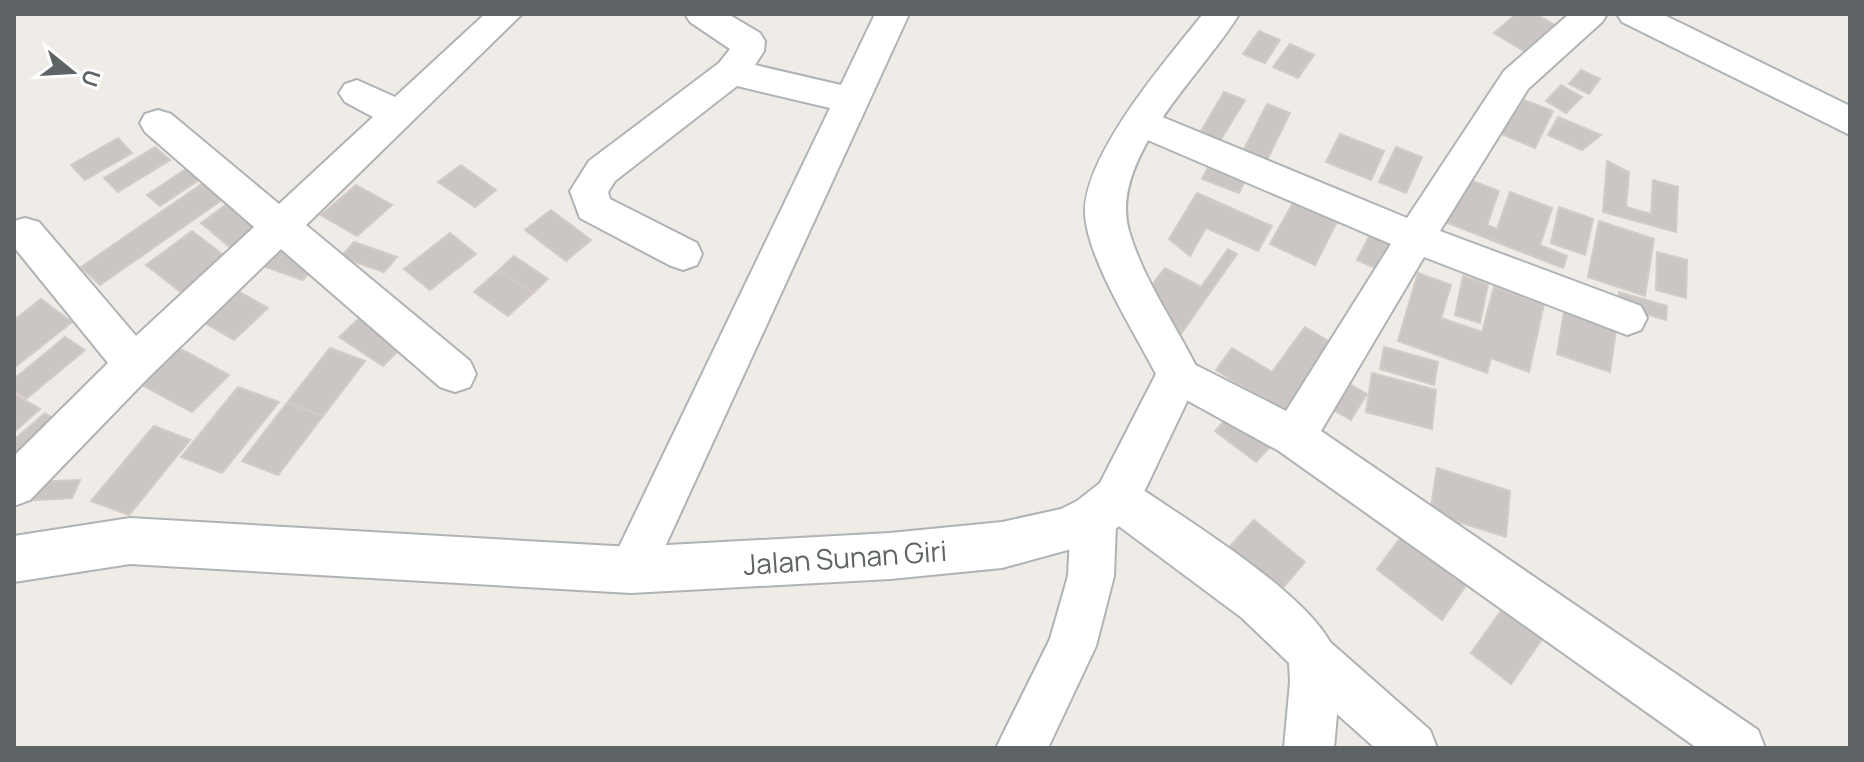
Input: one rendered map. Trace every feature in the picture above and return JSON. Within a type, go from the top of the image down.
[{"type":"street","points":[[14,486],[134,364],[505,14]]},
{"type":"street","points":[[683,254],[593,208],[589,191],[602,171],[731,72],[747,51],[748,41],[702,14]]},
{"type":"street","points":[[631,570],[892,14]]},
{"type":"street","points":[[1222,14],[1142,123],[1110,182],[1104,211],[1130,280],[1178,374],[1294,437],[1740,748]]},
{"type":"street","points":[[1294,437],[1516,80],[1590,14]]},
{"type":"street","points":[[1634,14],[1850,122]]},
{"type":"street","points":[[731,72],[849,100]]},
{"type":"street","points":[[357,93],[397,113]]},
{"type":"street","points":[[158,123],[455,374]]},
{"type":"street","points":[[1142,123],[1415,238],[1627,318]]},
{"type":"street","points":[[25,233],[134,364]]},
{"type":"street","points":[[1021,748],[1072,646],[1105,508],[1178,374]]},
{"type":"street","points":[[1105,508],[1278,616],[1302,640],[1315,660],[1412,748]]},
{"type":"street","name":"Jalan Sunan Giri","points":[[14,559],[130,541],[631,570],[875,557],[1002,545],[1065,530],[1105,508]]},
{"type":"street","points":[[1309,748],[1315,660]]},
{"type":"building","points":[[1516,14],[1535,14],[1555,25],[1524,51],[1494,33]]},
{"type":"building","points":[[1259,31],[1280,40],[1265,63],[1243,54]]},
{"type":"building","points":[[1290,44],[1314,55],[1298,78],[1273,67]]},
{"type":"building","points":[[1581,70],[1600,79],[1589,94],[1569,84]]},
{"type":"building","points":[[1561,85],[1582,97],[1566,113],[1546,101]]},
{"type":"building","points":[[1224,92],[1245,100],[1220,141],[1200,133]]},
{"type":"building","points":[[1511,95],[1553,111],[1535,148],[1494,131]]},
{"type":"building","points":[[1267,104],[1290,113],[1267,160],[1243,151]]},
{"type":"building","points":[[1558,117],[1601,135],[1582,150],[1548,135]]},
{"type":"building","points":[[1340,134],[1384,151],[1371,180],[1326,162]]},
{"type":"building","points":[[118,138],[132,153],[85,180],[71,165]]},
{"type":"building","points":[[155,147],[170,160],[118,192],[104,178]]},
{"type":"building","points":[[1396,147],[1422,157],[1406,193],[1379,182]]},
{"type":"building","points":[[1214,156],[1250,170],[1239,193],[1202,179]]},
{"type":"building","points":[[1607,161],[1629,172],[1626,207],[1651,214],[1653,180],[1678,187],[1676,232],[1603,212]]},
{"type":"building","points":[[195,163],[208,174],[160,206],[147,195]]},
{"type":"building","points":[[461,165],[496,190],[475,207],[438,182]]},
{"type":"building","points":[[1462,177],[1499,191],[1487,225],[1497,229],[1510,192],[1552,208],[1540,245],[1567,256],[1563,268],[1445,222]]},
{"type":"building","points":[[209,179],[229,195],[100,285],[81,267]]},
{"type":"building","points":[[356,185],[392,205],[357,236],[321,215]]},
{"type":"building","points":[[1197,193],[1272,226],[1258,251],[1206,228],[1190,256],[1169,239]]},
{"type":"building","points":[[1294,201],[1338,220],[1315,265],[1270,244]]},
{"type":"building","points":[[227,204],[259,229],[231,248],[201,223]]},
{"type":"building","points":[[1559,207],[1593,219],[1585,255],[1551,243]]},
{"type":"building","points":[[551,210],[591,240],[566,261],[525,230]]},
{"type":"building","points":[[1599,221],[1654,239],[1645,296],[1588,277]]},
{"type":"building","points":[[1376,223],[1398,233],[1379,270],[1357,260]]},
{"type":"building","points":[[192,231],[227,258],[182,293],[146,265]]},
{"type":"building","points":[[450,233],[476,254],[430,290],[404,269]]},
{"type":"building","points":[[354,242],[397,257],[384,272],[341,257]]},
{"type":"building","points":[[1228,249],[1237,254],[1181,334],[1151,286],[1165,268],[1201,287]]},
{"type":"building","points":[[281,251],[317,263],[303,280],[266,267]]},
{"type":"building","points":[[1657,252],[1687,260],[1686,298],[1656,290]]},
{"type":"building","points":[[514,256],[548,279],[533,293],[499,270]]},
{"type":"building","points":[[499,270],[533,293],[508,316],[474,292]]},
{"type":"building","points":[[1418,273],[1451,285],[1441,318],[1482,332],[1494,287],[1544,304],[1529,372],[1491,358],[1487,373],[1398,341]]},
{"type":"building","points":[[1463,276],[1488,284],[1480,323],[1455,315]]},
{"type":"building","points":[[238,291],[268,308],[234,340],[205,323]]},
{"type":"building","points":[[1619,292],[1667,306],[1666,320],[1618,306]]},
{"type":"building","points":[[41,299],[72,322],[14,368],[14,320]]},
{"type":"building","points":[[1565,306],[1617,323],[1610,372],[1557,354]]},
{"type":"building","points":[[366,312],[409,340],[383,366],[339,337]]},
{"type":"building","points":[[1305,327],[1335,345],[1286,414],[1216,370],[1232,348],[1272,372]]},
{"type":"building","points":[[65,337],[85,350],[26,399],[14,391],[14,379]]},
{"type":"building","points":[[177,347],[229,375],[192,412],[140,384]]},
{"type":"building","points":[[1384,347],[1438,362],[1434,385],[1380,369]]},
{"type":"building","points":[[330,348],[365,361],[323,416],[287,403]]},
{"type":"building","points":[[1372,373],[1436,390],[1432,429],[1366,412]]},
{"type":"building","points":[[1342,380],[1367,394],[1351,420],[1326,406]]},
{"type":"building","points":[[238,387],[279,402],[222,473],[181,457]]},
{"type":"building","points":[[14,394],[40,409],[14,432]]},
{"type":"building","points":[[287,403],[323,416],[278,475],[242,461]]},
{"type":"building","points":[[1235,409],[1276,440],[1256,462],[1215,431]]},
{"type":"building","points":[[45,413],[63,425],[14,469],[14,440]]},
{"type":"building","points":[[154,426],[190,440],[129,515],[91,501]]},
{"type":"building","points":[[1437,468],[1510,491],[1506,537],[1430,513]]},
{"type":"building","points":[[80,480],[72,498],[22,501],[30,482]]},
{"type":"building","points":[[1254,520],[1305,562],[1274,598],[1222,555]]},
{"type":"building","points":[[1404,533],[1469,581],[1442,620],[1377,569]]},
{"type":"building","points":[[1503,608],[1543,638],[1511,684],[1471,653]]}]
